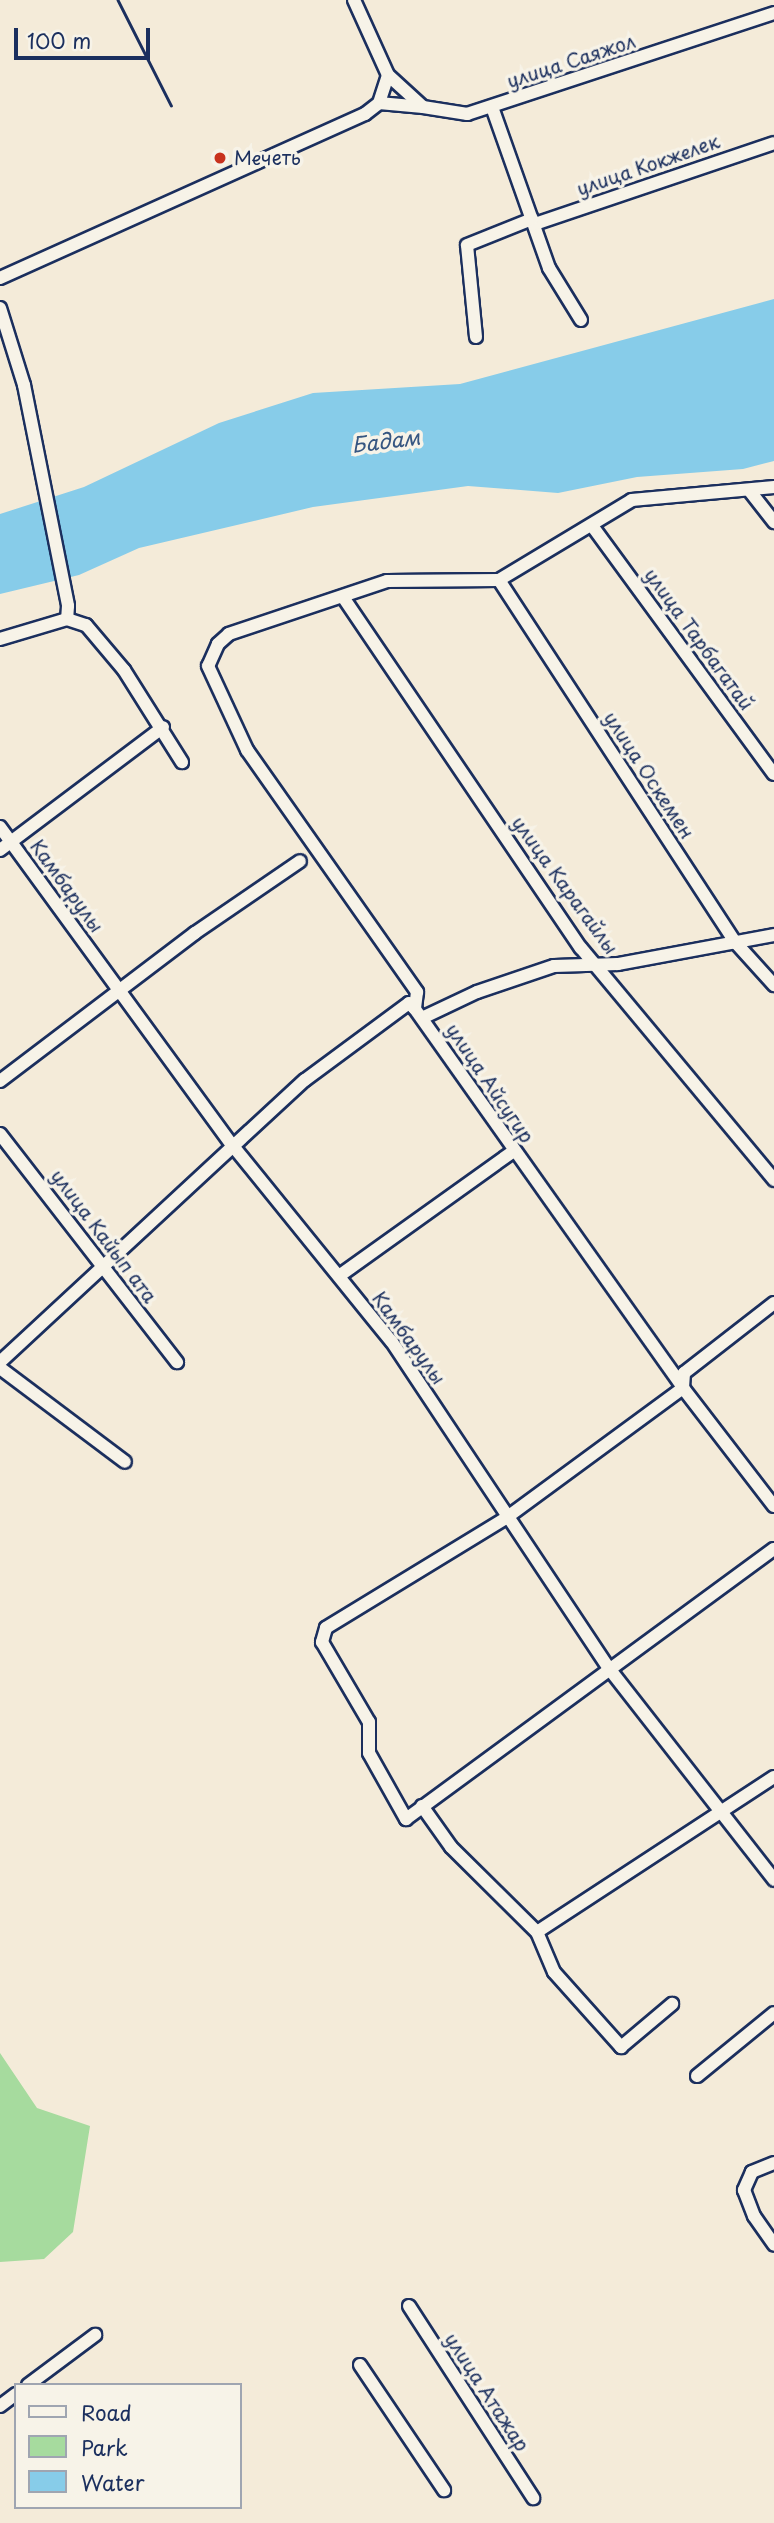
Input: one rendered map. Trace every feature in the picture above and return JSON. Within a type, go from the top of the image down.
[{"type":"street","points":[[354,0],[388,75],[423,107]]},
{"type":"street","name":"улица Саяжол","points":[[379,103],[467,114],[774,13]]},
{"type":"street","points":[[0,278],[307,142],[379,103],[388,75]]},
{"type":"street","points":[[492,107],[550,268],[582,320]]},
{"type":"street","name":"улица Кокжелек","points":[[476,337],[467,244],[774,143]]},
{"type":"street","points":[[0,308],[41,461],[65,588],[67,619]]},
{"type":"street","points":[[343,597],[404,578],[499,580],[593,527],[632,500],[774,486]]},
{"type":"street","points":[[749,490],[774,522]]},
{"type":"street","name":"улица Тарбагатай","points":[[593,527],[774,774]]},
{"type":"street","name":"улица Оскемен","points":[[499,580],[736,943],[774,985]]},
{"type":"street","name":"улица Айсугир","points":[[343,597],[229,634],[218,644],[208,666],[247,750],[417,992],[419,1014],[512,1152],[683,1388],[774,1506]]},
{"type":"street","name":"улица Карагайлы","points":[[343,597],[595,962],[774,1180]]},
{"type":"street","points":[[0,639],[67,619],[86,625],[163,727],[182,762]]},
{"type":"street","points":[[0,850],[163,727]]},
{"type":"street","name":"Камбарулы","points":[[0,827],[233,1146],[392,1342],[506,1518],[611,1671],[774,1880]]},
{"type":"street","points":[[0,1081],[121,992],[195,933],[300,861]]},
{"type":"street","points":[[0,1362],[304,1080],[363,1034],[409,1003],[419,1014],[517,977],[595,962],[618,964],[774,935]]},
{"type":"street","name":"улица Кайып ата","points":[[0,1134],[177,1362]]},
{"type":"street","points":[[339,1276],[512,1152]]},
{"type":"street","points":[[774,1303],[684,1373],[683,1388],[506,1518],[326,1628],[321,1635],[369,1722],[369,1753],[406,1819],[611,1671],[636,1647],[774,1549]]},
{"type":"street","points":[[0,1368],[125,1462]]},
{"type":"street","points":[[537,1931],[774,1777]]},
{"type":"street","points":[[422,1806],[451,1847],[537,1931],[554,1972],[621,2047],[672,2004]]},
{"type":"street","points":[[697,2076],[774,2013]]},
{"type":"street","points":[[774,2163],[746,2179],[744,2190],[754,2216],[774,2245]]},
{"type":"street","name":"улица Атажар","points":[[409,2306],[533,2498]]},
{"type":"street","points":[[31,2383],[95,2335]]},
{"type":"street","points":[[360,2364],[444,2490]]},
{"type":"green space","points":[[0,2053],[37,2108],[90,2126],[73,2232],[44,2259],[0,2262]]},
{"type":"water","name":"Бадам","points":[[774,299],[774,461],[743,469],[637,477],[558,493],[468,486],[313,507],[139,548],[79,575],[0,594],[0,514],[84,487],[219,423],[313,393],[460,384]]},
{"type":"railway","points":[[118,0],[171,105]]},
{"type":"place","name":"Мечеть","points":[[220,158]]}]
